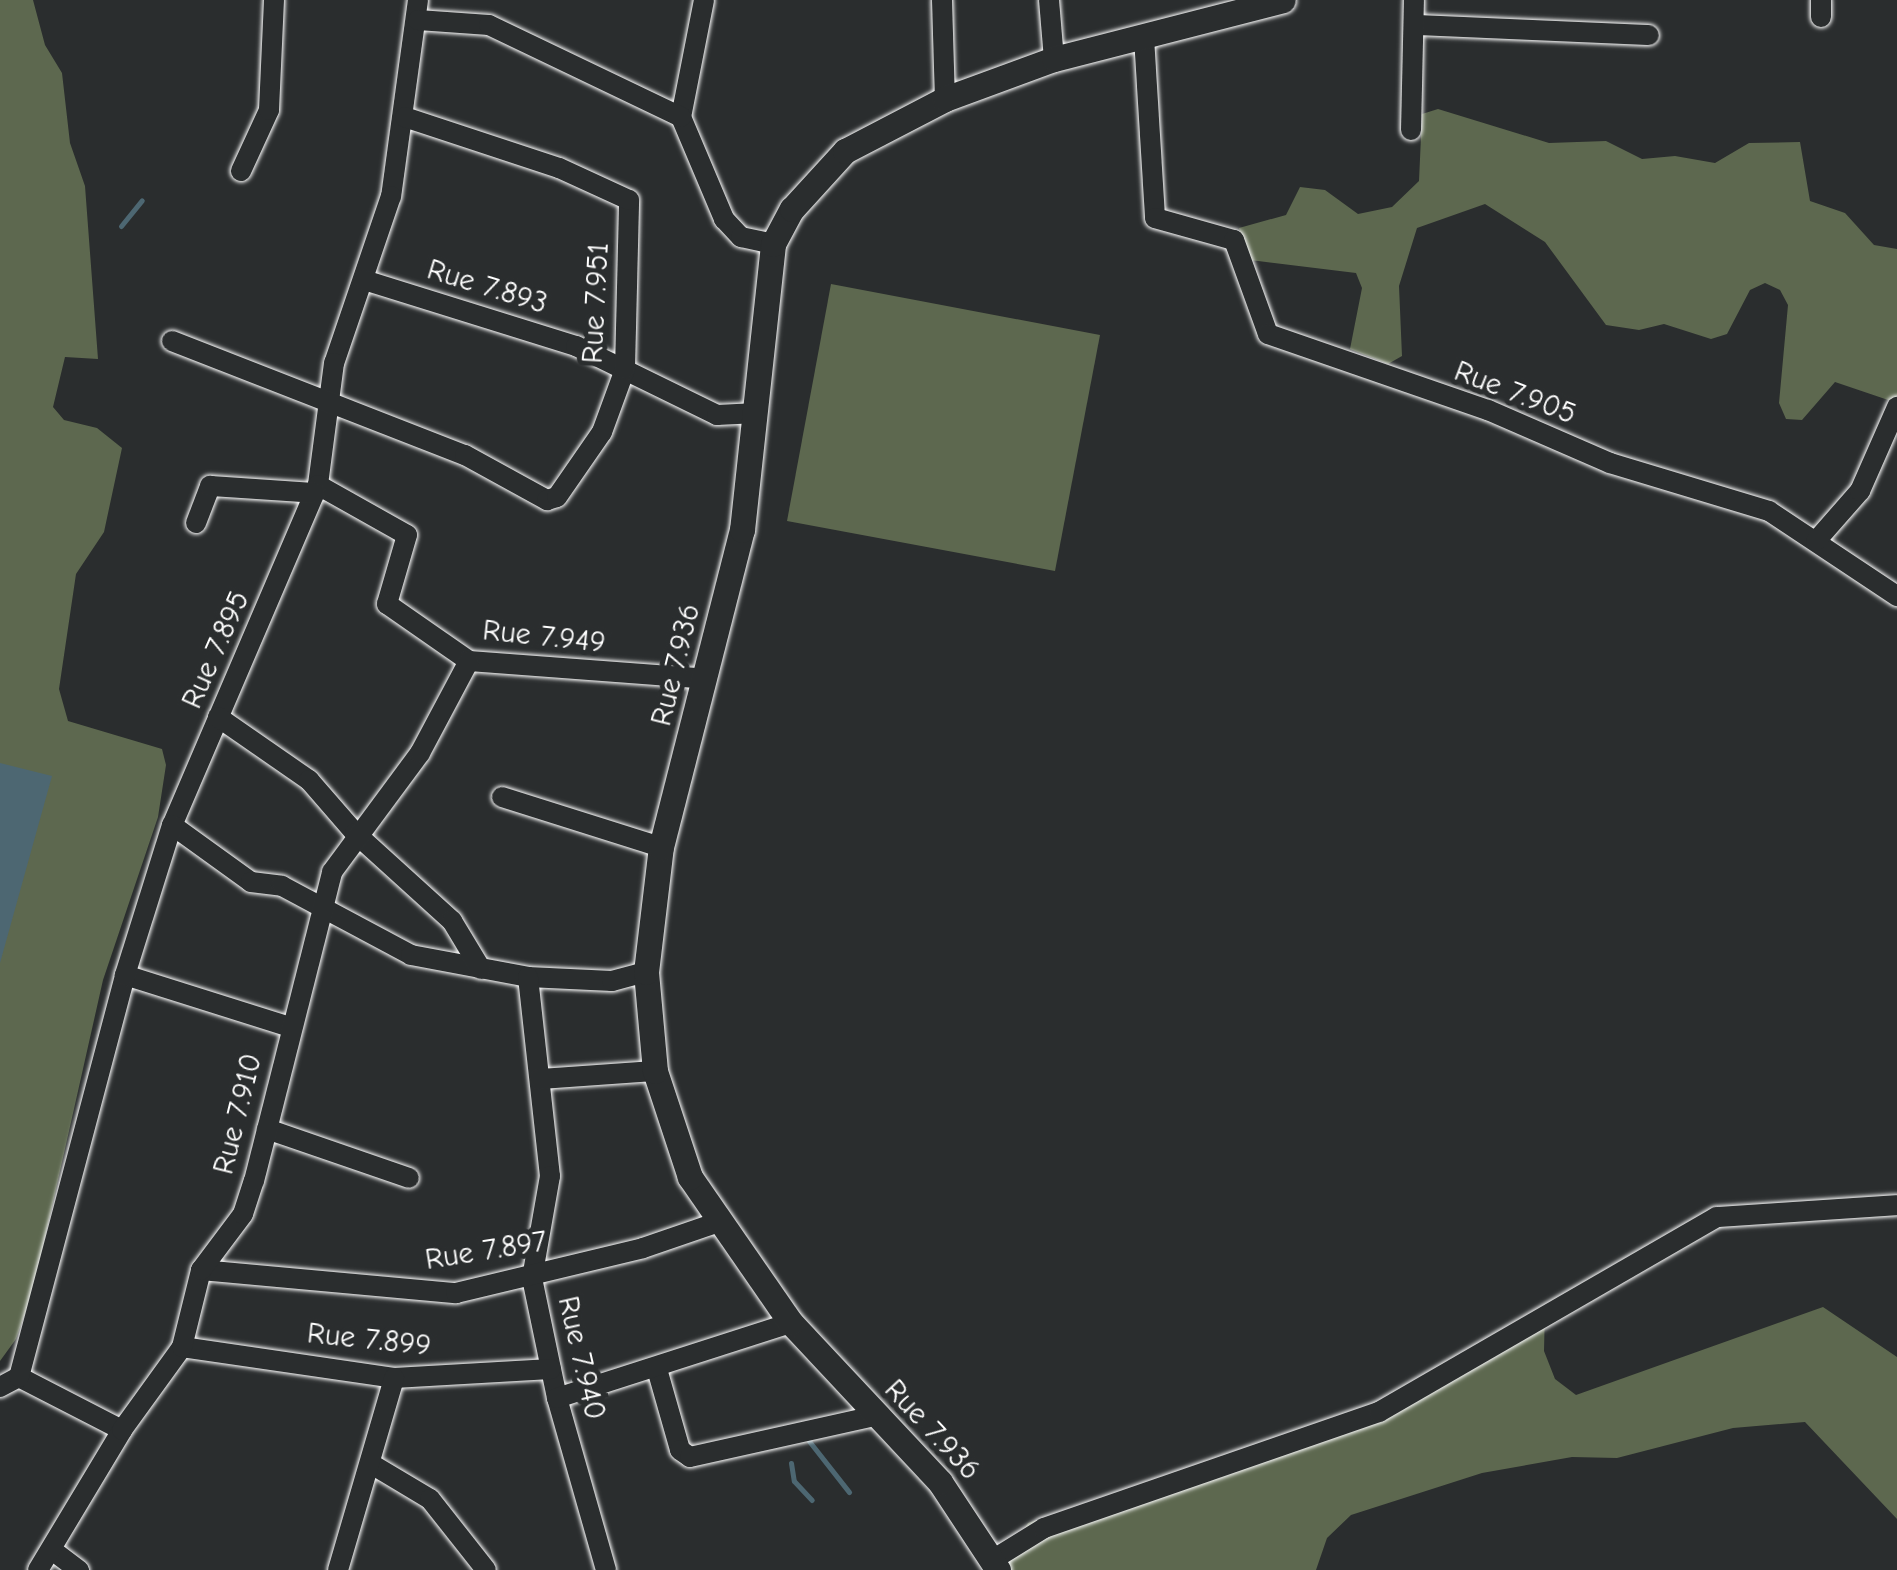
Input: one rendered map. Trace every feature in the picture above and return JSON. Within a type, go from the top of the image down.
[{"type":"street","points":[[242,171],[268,110],[274,0]]},
{"type":"street","points":[[704,0],[681,116],[724,219],[741,237],[773,244]]},
{"type":"street","points":[[942,0],[945,99]]},
{"type":"street","points":[[1049,0],[1054,59]]},
{"type":"street","name":"Rue 7.936","points":[[996,1565],[940,1482],[874,1416],[791,1323],[716,1223],[690,1177],[655,1071],[646,972],[661,847],[742,530],[773,244],[792,209],[845,151],[945,99],[1054,59],[1284,0]]},
{"type":"street","points":[[1411,130],[1414,0]]},
{"type":"street","points":[[418,10],[489,25],[681,116]]},
{"type":"street","name":"Rue 7.895","points":[[19,1377],[125,976],[172,825],[317,489],[324,404],[391,196],[418,10]]},
{"type":"street","points":[[1416,25],[1649,35]]},
{"type":"street","name":"Rue 7.905","points":[[1144,38],[1155,218],[1234,240],[1274,338],[1488,410],[1610,462],[1753,505],[1816,540],[1897,596]]},
{"type":"street","name":"Rue 7.951","points":[[324,404],[465,455],[547,500],[557,497],[589,457],[626,369],[630,209],[624,194],[405,116]]},
{"type":"street","name":"Rue 7.893","points":[[364,280],[576,346],[717,414],[757,413]]},
{"type":"street","points":[[172,341],[324,404]]},
{"type":"street","points":[[1816,540],[1860,492],[1897,407]]},
{"type":"street","points":[[196,522],[210,486],[317,489]]},
{"type":"street","name":"Rue 7.949","points":[[317,489],[407,535],[387,604],[468,661],[706,679]]},
{"type":"street","name":"Rue 7.910","points":[[38,1570],[122,1430],[182,1347],[201,1270],[243,1214],[319,904],[355,833],[420,753],[468,661]]},
{"type":"street","points":[[218,717],[309,780],[355,833],[452,921],[480,969]]},
{"type":"street","points":[[502,797],[661,847]]},
{"type":"street","points":[[172,825],[251,882],[282,886],[411,955],[528,977],[612,981],[646,972]]},
{"type":"street","points":[[125,976],[290,1026]]},
{"type":"street","name":"Rue 7.940","points":[[528,977],[549,1203],[532,1278],[557,1398],[606,1570]]},
{"type":"street","points":[[540,1080],[655,1071]]},
{"type":"street","points":[[266,1129],[409,1178]]},
{"type":"street","points":[[996,1565],[1044,1528],[1380,1412],[1717,1216],[1897,1205]]},
{"type":"street","name":"Rue 7.897","points":[[201,1270],[426,1294],[532,1278],[716,1223]]},
{"type":"street","points":[[557,1398],[791,1323]]},
{"type":"street","name":"Rue 7.899","points":[[182,1347],[394,1378],[551,1369]]},
{"type":"street","points":[[656,1369],[680,1450],[690,1458],[874,1416]]},
{"type":"street","points":[[0,1387],[19,1377],[122,1430]]},
{"type":"street","points":[[338,1570],[373,1465],[394,1378]]},
{"type":"street","points":[[373,1465],[430,1500],[486,1570]]},
{"type":"street","points":[[52,1550],[79,1570]]},
{"type":"green space","points":[[0,0],[33,0],[45,45],[62,73],[70,143],[85,186],[98,359],[65,357],[53,407],[64,420],[97,428],[122,448],[104,532],[76,574],[59,689],[68,721],[162,749],[166,765],[158,817],[103,980],[33,1291],[16,1339],[0,1361]]},
{"type":"green space","points":[[1438,109],[1549,143],[1606,141],[1642,159],[1675,156],[1715,163],[1749,143],[1800,142],[1810,201],[1845,213],[1874,245],[1897,249],[1897,403],[1835,382],[1802,420],[1786,419],[1779,403],[1788,305],[1780,290],[1765,283],[1750,290],[1727,334],[1711,339],[1664,324],[1639,330],[1606,325],[1545,242],[1485,204],[1417,228],[1399,286],[1402,356],[1388,364],[1350,349],[1362,288],[1356,273],[1250,260],[1239,228],[1286,215],[1300,187],[1325,190],[1358,214],[1392,207],[1419,181],[1422,114]]},
{"type":"green space","points":[[831,284],[1100,335],[1055,571],[787,521]]},
{"type":"green space","points":[[1823,1307],[1897,1357],[1897,1519],[1805,1422],[1733,1428],[1617,1458],[1572,1457],[1482,1473],[1351,1515],[1327,1538],[1316,1570],[999,1570],[1028,1523],[1361,1413],[1545,1309],[1544,1351],[1555,1379],[1576,1395]]},
{"type":"water","points":[[0,763],[52,776],[0,963]]},
{"type":"waterway","points":[[121,226],[142,200]]},
{"type":"waterway","points":[[809,1441],[849,1492]]},
{"type":"waterway","points":[[791,1463],[794,1481],[812,1500]]}]
